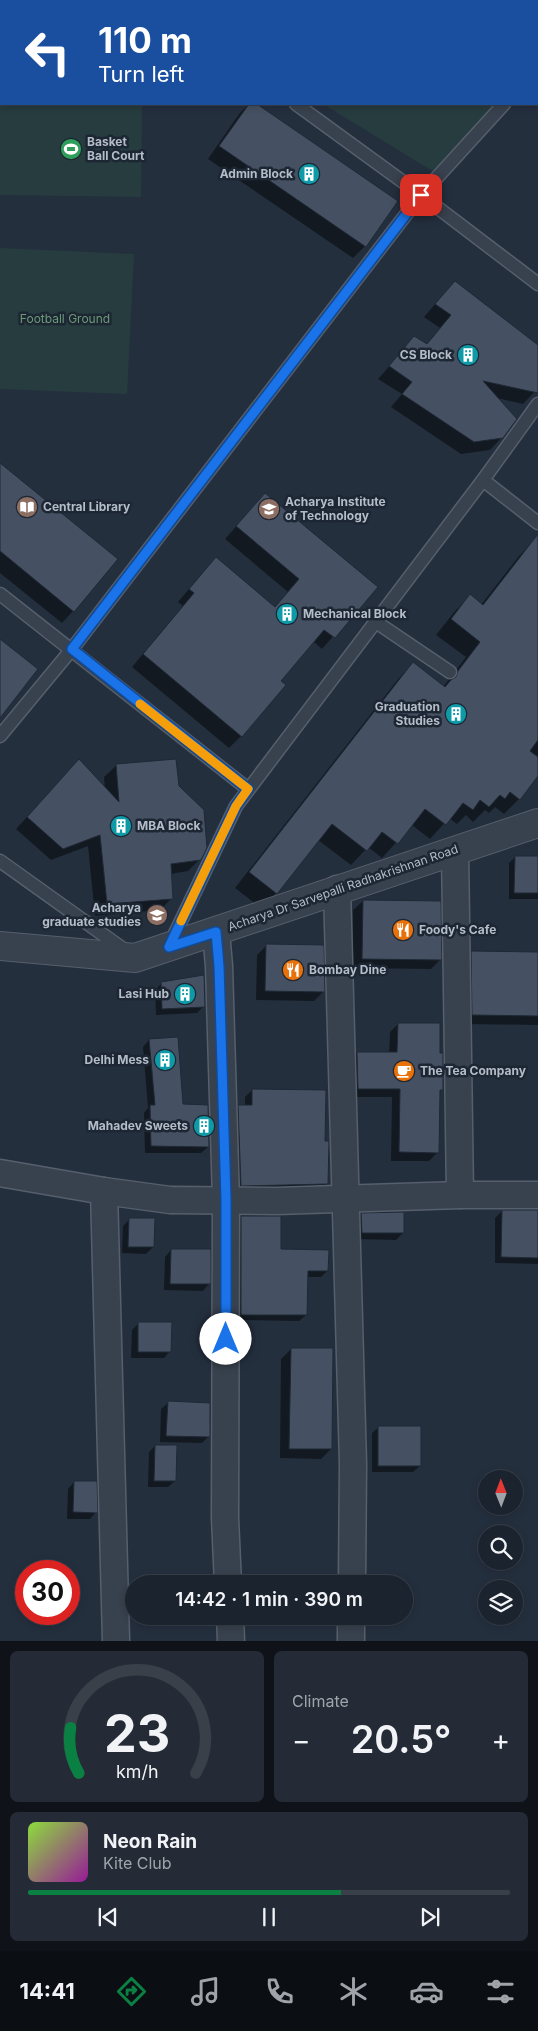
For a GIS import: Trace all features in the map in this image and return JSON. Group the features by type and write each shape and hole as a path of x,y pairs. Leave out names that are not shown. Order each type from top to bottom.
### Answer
{"street":[{"name":"Acharya Dr Sarvepalli Radhakrishnan Road","path":"0,946 135,958 538,823"},
{"path":"455,851 460,1195"},
{"path":"337,889 353,1464 352,1575"},
{"path":"216,932 219,966 226,1200 225,1518 228,1575"},
{"path":"0,1173 170,1200 276,1201 460,1195 538,1196"},
{"path":"104,1191 116,1641"},
{"path":"230,1625 231,1641"},
{"path":"351,1625 351,1641"}],"lane":[{"path":"297,105 421,195 538,284"},
{"path":"0,736 72,649 421,195 503,105"},
{"path":"169,947 236,806 483,480 538,404"},
{"path":"483,480 538,524"},
{"path":"0,594 248,789"},
{"path":"376,622 450,672"},
{"path":"0,861 135,958"}],"green space":[{"name":"Basket Ball Court","path":"0,105 142,105 141,197 0,195"},
{"path":"325,105 499,105 444,178"},
{"name":"Football Ground","path":"0,248 134,254 127,394 0,389"}],"building":[{"name":"Admin Block","path":"248,105 258,105 398,201 366,247 219,146"},
{"name":"CS Block","path":"455,281 538,345 538,393 483,381 517,419 503,438 474,442 402,394 412,382 389,366 414,336 427,344 451,315 435,304"},
{"name":"Central Library","path":"0,463 118,559 74,612 0,551"},
{"name":"Mechanical Block","path":"265,493 378,587 335,638 324,630 281,681 286,685 242,737 143,654 194,593 189,589 216,557 275,607 299,579 236,526"},
{"name":"Graduation Studies","path":"538,534 538,740 530,751 538,757 538,776 520,800 510,792 505,799 500,795 489,807 480,800 473,810 463,803 446,825 425,809 398,844 382,832 367,851 332,824 277,894 249,872 413,662 445,687 456,677 458,671 480,642 451,619 470,594 483,605"},
{"path":"0,639 38,669 0,718"},
{"name":"MBA Block","path":"79,759 119,802 116,764 176,759 179,786 204,810 207,848 201,860 171,864 173,899 107,904 100,835 63,849 27,817"},
{"path":"515,856 538,856 538,893 514,893"},
{"name":"Foody's Cafe","path":"363,900 441,901 442,960 362,959"},
{"path":"266,944 324,945 325,992 265,991"},
{"path":"471,951 538,952 538,1016 472,1015"},
{"name":"Lasi Hub","path":"204,975 205,1007 162,1009 161,982"},
{"path":"398,1023 440,1023 440,1053 443,1053 443,1090 440,1090 439,1153 399,1152 400,1089 358,1089 357,1052 397,1052"},
{"path":"178,1037 183,1104 208,1105 209,1147 151,1146 150,1105 155,1105 149,1039"},
{"path":"252,1089 326,1090 325,1141 329,1141 328,1184 241,1186 238,1105 252,1105"},
{"path":"502,1210 538,1210 538,1258 501,1257"},
{"path":"404,1212 404,1233 362,1233 361,1213"},
{"path":"241,1216 281,1216 281,1249 329,1250 328,1271 308,1271 307,1315 241,1315"},
{"path":"129,1218 155,1218 154,1247 128,1247"},
{"path":"171,1249 211,1249 211,1284 170,1284"},
{"path":"138,1322 172,1322 171,1352 138,1352"},
{"path":"291,1348 333,1348 332,1449 289,1449"},
{"path":"168,1401 210,1403 210,1437 166,1436"},
{"path":"378,1426 421,1426 421,1466 378,1466"},
{"path":"155,1445 177,1445 176,1481 154,1481"},
{"path":"74,1481 97,1481 98,1513 73,1512"}],"slow traffic":[{"path":"140,704 248,789 236,806 181,921"}],"place":[{"name":"Basket Ball Court","path":"71,149"},
{"name":"Admin Block","path":"309,174"},
{"name":"CS Block","path":"468,355"},
{"name":"Central Library","path":"27,507"},
{"name":"Acharya Institute of Technology","path":"269,509"},
{"name":"Mechanical Block","path":"287,614"},
{"name":"Graduation Studies","path":"456,714"},
{"name":"MBA Block","path":"121,826"},
{"name":"Acharya graduate studies","path":"157,915"},
{"name":"Foody's Cafe","path":"403,930"},
{"name":"Bombay Dine","path":"293,970"},
{"name":"Lasi Hub","path":"185,994"},
{"name":"Delhi Mess","path":"165,1060"},
{"name":"The Tea Company","path":"404,1071"},
{"name":"Mahadev Sweets","path":"204,1126"}],"route":[{"path":"226,1339 226,1200 219,966 216,932 169,947 236,806 248,789 72,649 421,195"}]}
